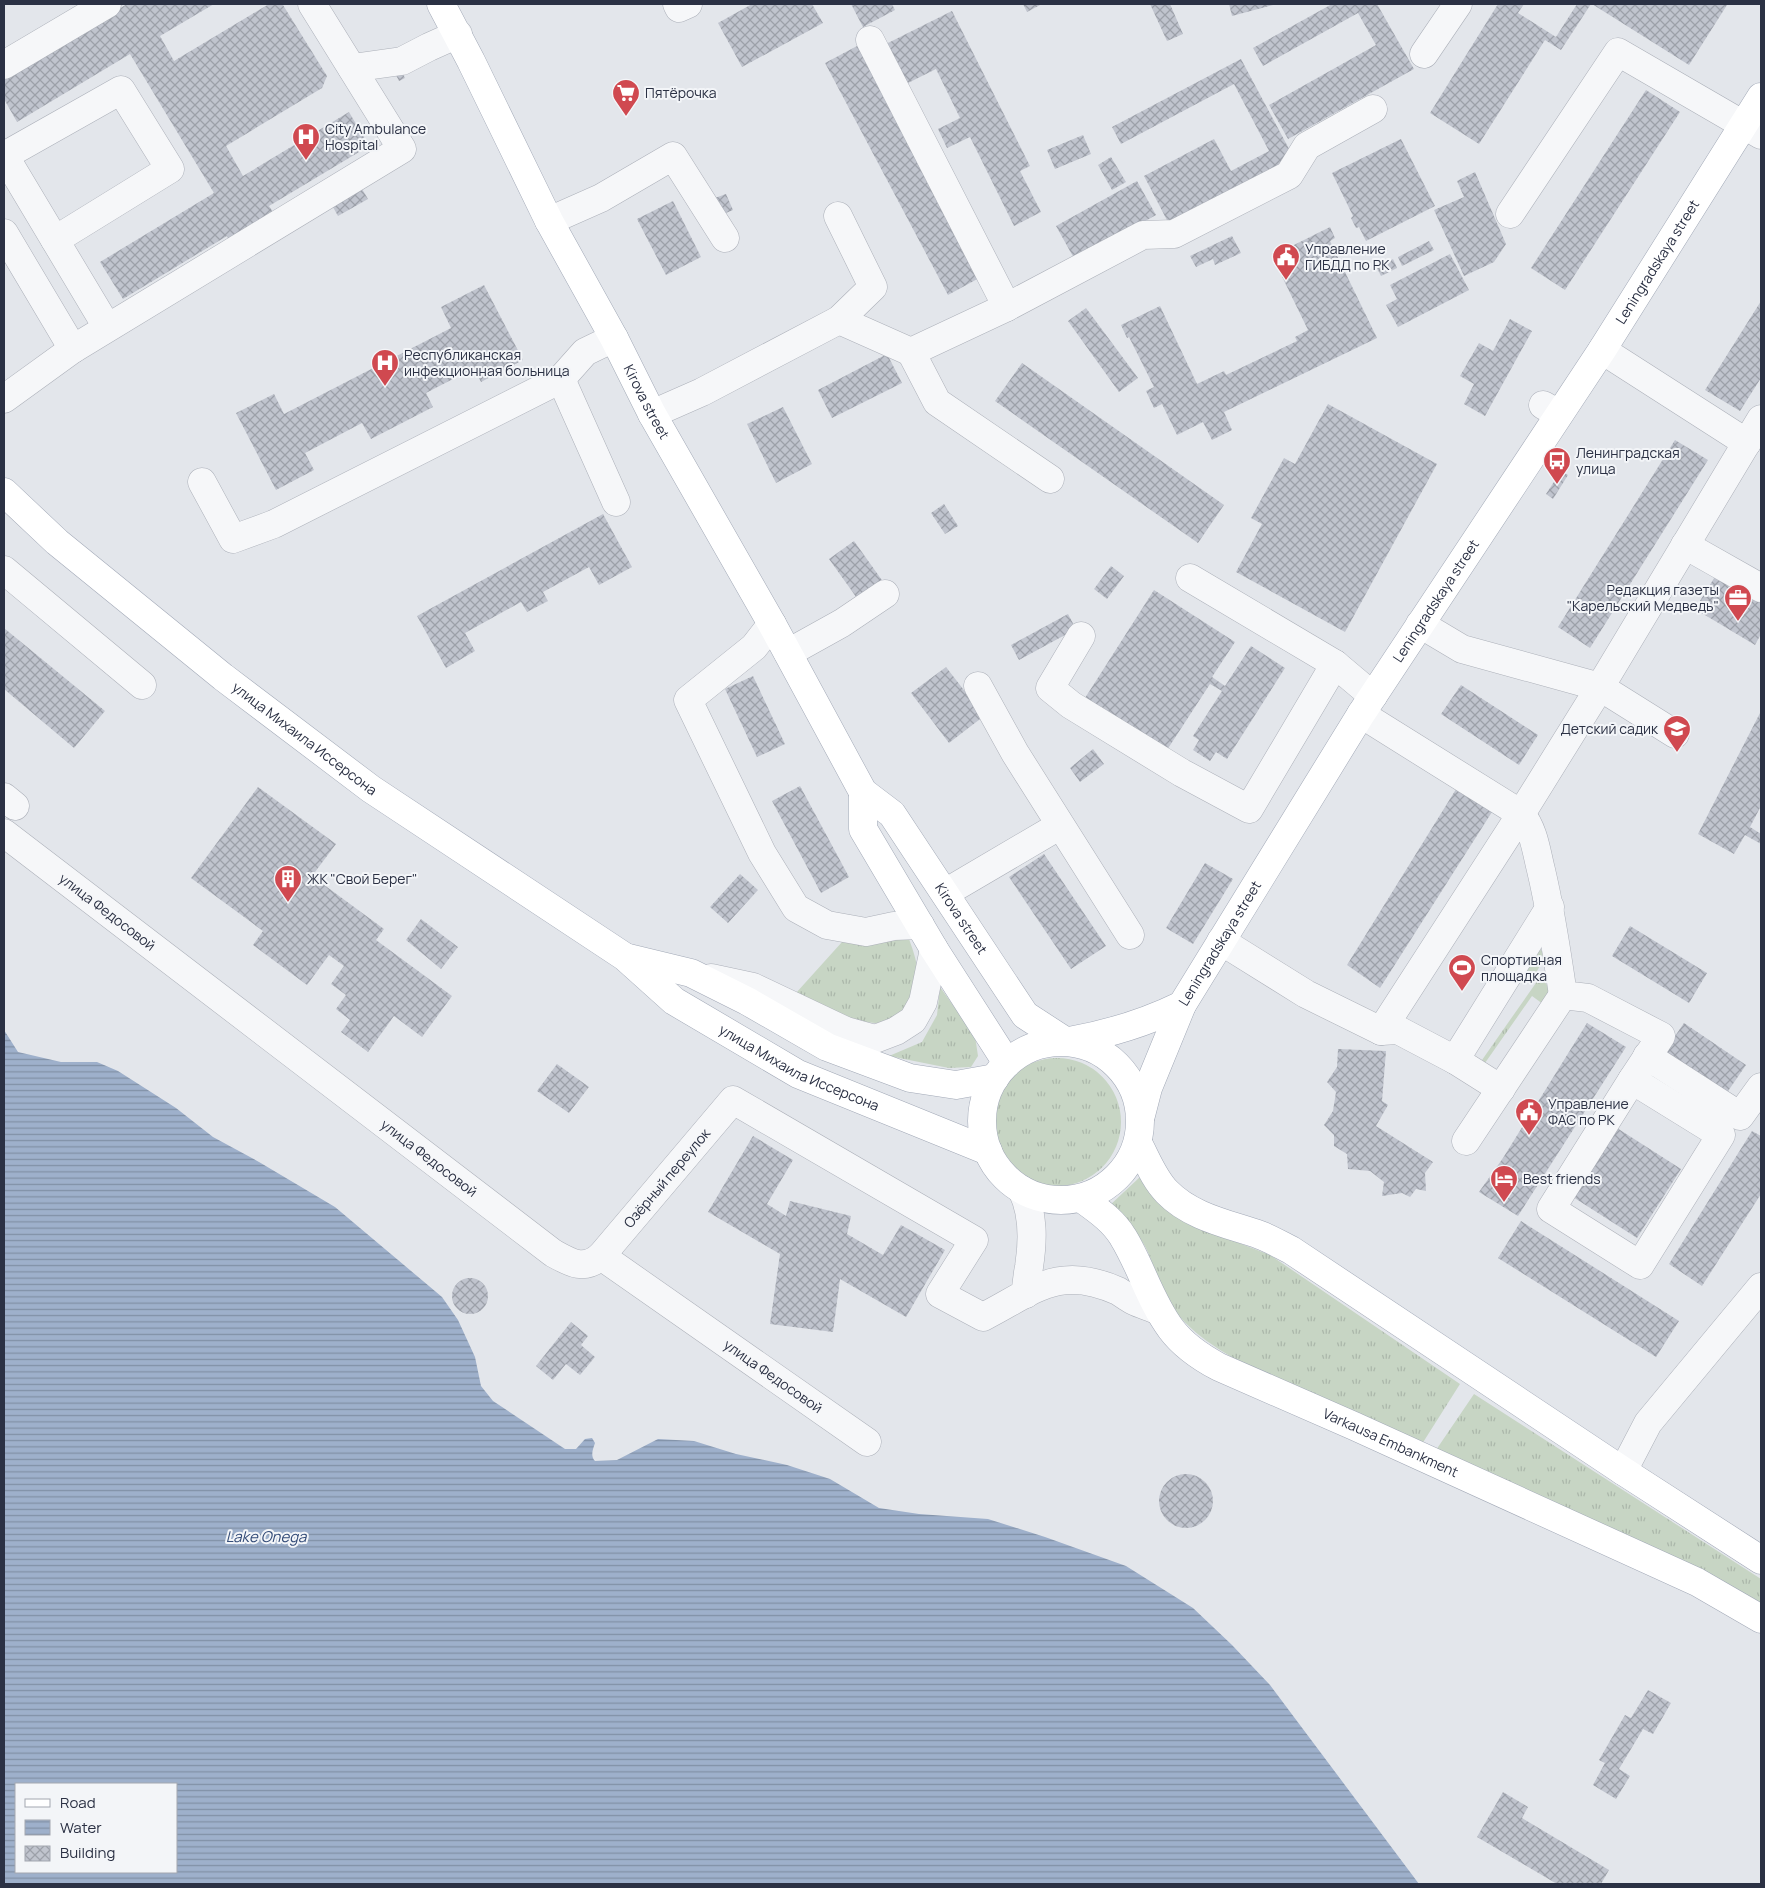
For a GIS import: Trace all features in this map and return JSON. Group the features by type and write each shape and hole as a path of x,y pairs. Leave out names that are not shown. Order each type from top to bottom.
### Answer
{"main road":[{"name":"Kirova street","path":"441,4 458,34 549,221 614,338 652,414 772,624 863,792 892,814 1025,1014 1065,1041"},
{"name":"Leningradskaya street","path":"1065,1041 1127,1028 1156,1018 1182,1005 1367,705 1420,624 1474,531 1551,409 1602,350 1752,130 1761,97"},
{"name":"улица Михаила Иссерсона","path":"4,492 57,542 215,671 371,789 626,957 674,1000 798,1074 988,1151"},
{"name":"Kirova street","path":"863,792 864,829 934,949 1001,1070"},
{"name":"улица Михаила Иссерсона","path":"626,957 691,973 747,1001 827,1047 910,1078 956,1085 1001,1070"},
{"path":"1141,1114 1133,1087 1117,1064 1093,1048 1065,1041 1044,1043 1024,1051 1001,1070 984,1101 982,1126 988,1151 996,1166 1008,1180 1022,1190 1051,1200 1081,1198 1106,1187 1126,1168 1138,1143 1141,1114 1148,1088 1182,1005"},
{"path":"1138,1143 1153,1173 1166,1192 1182,1205 1262,1236 1291,1250 1761,1560"},
{"name":"Varkausa Embankment","path":"1081,1198 1112,1222 1123,1236 1159,1311 1172,1331 1203,1358 1697,1582 1761,1619"}],"street":[{"path":"4,65 107,4"},
{"path":"4,399 107,327 402,149 312,4"},
{"path":"677,4 679,8 688,4"},
{"path":"1424,54 1458,4"},
{"path":"352,68 402,61 429,46 458,34"},
{"path":"870,40 1007,308"},
{"path":"1510,214 1618,52 1752,130"},
{"path":"55,240 170,169 121,90 4,156 107,327"},
{"path":"911,352 1007,308 1142,234 1174,234 1289,175 1306,146 1373,109"},
{"path":"549,221 601,198 673,156 725,238"},
{"path":"652,414 702,392 839,320 873,287 838,216"},
{"path":"4,233 73,349"},
{"path":"839,320 911,352 937,402 1050,479"},
{"path":"202,482 233,539 274,524 561,379 585,352 614,338"},
{"path":"1602,350 1747,443"},
{"path":"561,379 616,502"},
{"path":"1381,1031 1521,814 1600,687 1761,419"},
{"path":"1685,546 1761,588"},
{"path":"4,570 142,685"},
{"path":"1190,578 1335,664 1367,705 1521,814 1528,823 1533,834 1550,906 1563,995 1466,1142"},
{"path":"788,653 842,623 885,594"},
{"path":"772,624 754,647 688,700 762,853 796,908 828,925 866,932 894,926 920,925"},
{"path":"1420,624 1462,649 1600,687 1675,734"},
{"path":"1081,636 1050,688 1071,705 1182,773 1249,809 1335,664"},
{"path":"978,686 1014,753 1130,935"},
{"path":"945,893 1059,826"},
{"name":"улица Федосовой","path":"4,833 553,1253 575,1265 594,1262 601,1256 867,1442"},
{"path":"1455,1060 1550,906"},
{"path":"1221,941 1306,994 1381,1031 1398,1030 1455,1060 1501,1089"},
{"path":"691,973 753,987 846,1031 875,1039 896,1032 912,1020 923,1002 934,949"},
{"path":"1563,995 1588,998 1661,1036 1632,1080 1551,1209 1640,1265 1721,1135 1632,1080"},
{"path":"1648,1056 1740,1116 1761,1087"},
{"name":"Озёрный переулок","path":"601,1256 733,1100 974,1240 940,1294 983,1317 1026,1294"},
{"path":"1022,1190 1030,1211 1032,1231 1026,1294"},
{"path":"1026,1294 1034,1288 1050,1282 1067,1279 1087,1281 1118,1291 1134,1301 1159,1311"},
{"path":"1622,1470 1648,1423 1761,1287"}],"green space":[{"path":"909,939 917,966 918,983 916,992 904,1011 884,1024 857,1021 796,993 842,942"},
{"path":"1539,949 1547,954 1537,971 1554,995 1547,1007 1532,996 1485,1063 1482,1060 1538,980 1524,970"},
{"path":"940,987 975,1036 978,1056 971,1067 949,1068 889,1056 922,1042 937,1015"},
{"path":"1057,1058 1070,1059 1082,1063 1102,1077 1116,1097 1120,1109 1120,1135 1116,1147 1102,1167 1082,1181 1070,1185 1057,1186 1044,1185 1032,1181 1012,1167 998,1147 994,1135 993,1122 994,1109 998,1097 1012,1077 1032,1063 1044,1059"},
{"path":"1140,1177 1166,1205 1195,1226 1270,1255 1460,1384 1422,1444 1241,1362 1218,1349 1186,1323 1168,1302 1148,1252 1141,1240 1109,1206"},
{"path":"1474,1394 1761,1579 1761,1603 1712,1575 1436,1450"}],"water":[{"name":"Lake Onega","path":"4,1030 18,1052 61,1062 97,1062 118,1071 176,1108 213,1137 335,1207 442,1297 458,1320 475,1357 481,1386 493,1401 565,1449 576,1449 585,1439 592,1438 595,1443 592,1455 595,1461 617,1460 658,1439 694,1441 736,1454 787,1465 830,1479 879,1508 919,1514 988,1519 1126,1566 1193,1608 1270,1685 1419,1884 4,1884"}],"building":[{"name":"City Ambulance Hospital","path":"127,4 214,4 160,36 174,61 269,4 283,5 327,76 322,88 226,146 243,176 349,112 369,146 269,206 275,215 230,242 227,236 123,299 100,262 214,193 130,54 17,122 4,99 4,78"},
{"path":"752,4 812,4 823,23 742,67 718,23"},
{"path":"851,4 892,4 895,10 863,27"},
{"path":"1023,4 1042,4 1027,12"},
{"path":"1150,4 1170,4 1183,34 1167,41"},
{"path":"1229,4 1277,4 1232,16"},
{"path":"1332,4 1377,4 1414,69 1288,139 1269,105 1376,45 1358,13 1263,66 1253,48"},
{"path":"1498,4 1524,4 1518,13 1556,37 1577,4 1591,4 1561,50 1545,40 1479,144 1430,113"},
{"path":"1592,4 1725,4 1727,5 1689,65"},
{"path":"952,11 1030,166 1020,171 1041,212 1014,226 970,137 947,148 938,129 960,118 936,69 904,85 884,45"},
{"path":"859,45 981,277 948,295 825,63"},
{"path":"1241,59 1295,160 1170,226 1144,176 1214,139 1231,171 1269,151 1234,84 1121,144 1112,127"},
{"path":"402,72 405,78 399,81 396,75"},
{"path":"1646,90 1680,112 1565,290 1531,268"},
{"path":"1083,135 1091,154 1055,169 1047,150"},
{"path":"1401,139 1435,206 1366,241 1359,227 1356,228 1351,218 1353,216 1332,173"},
{"path":"1111,157 1126,182 1112,190 1098,165"},
{"path":"1475,172 1506,244 1494,262 1464,276 1434,210 1464,197 1457,181"},
{"path":"1137,181 1156,215 1075,260 1056,226"},
{"path":"359,184 368,199 338,216 329,200"},
{"path":"726,194 733,210 719,216 712,199"},
{"path":"673,201 701,257 666,275 637,219"},
{"path":"1330,227 1335,238 1330,241 1377,338 1224,412 1232,430 1212,440 1203,422 1177,435 1162,404 1154,408 1146,391 1154,387 1121,325 1160,306 1197,384 1224,371 1226,375 1297,341 1295,337 1308,330 1272,256"},
{"path":"1232,236 1241,253 1215,265 1213,259 1196,267 1190,256"},
{"path":"1429,241 1434,250 1402,266 1398,257"},
{"path":"1450,254 1469,290 1398,327 1386,305 1397,299 1390,285"},
{"path":"1393,259 1397,268 1381,276 1377,268"},
{"name":"Республиканская инфекционная больница","path":"484,285 523,360 481,382 474,368 426,393 433,407 371,439 362,423 305,453 314,470 276,490 236,413 274,394 284,414 451,328 441,307"},
{"path":"1761,301 1761,378 1740,411 1705,390"},
{"path":"1086,308 1138,378 1119,392 1068,321"},
{"path":"1510,319 1532,331 1485,416 1464,404 1474,384 1460,376 1479,343 1493,351"},
{"path":"887,354 902,383 832,418 818,390"},
{"path":"1022,363 1224,505 1198,543 995,401"},
{"path":"1328,404 1437,464 1345,632 1236,572 1262,524 1251,518 1284,458 1295,464"},
{"path":"783,407 812,464 776,483 747,424"},
{"path":"1675,440 1708,460 1590,648 1558,627"},
{"path":"1561,471 1568,475 1553,499 1546,494"},
{"path":"944,504 958,526 945,534 931,513"},
{"path":"603,514 632,567 599,585 589,567 543,592 548,601 527,612 521,602 465,633 475,651 446,668 417,616"},
{"path":"854,541 884,583 859,601 829,559"},
{"path":"1111,566 1124,576 1107,599 1094,589"},
{"name":"Редакция газеты \"Карельский Медведь\"","path":"1716,575 1761,602 1761,634 1755,645 1695,609"},
{"path":"1154,590 1235,642 1212,677 1225,686 1251,646 1285,668 1227,759 1216,752 1210,761 1193,750 1199,740 1193,736 1222,691 1210,684 1167,750 1085,698"},
{"path":"1068,614 1076,629 1019,660 1011,645"},
{"path":"4,628 105,711 74,748 4,689"},
{"path":"946,667 984,716 949,743 911,693"},
{"path":"753,676 785,744 757,757 725,689"},
{"path":"1461,685 1538,735 1519,765 1441,714"},
{"path":"1761,711 1761,806 1750,827 1761,834 1761,844 1745,835 1734,854 1698,834"},
{"path":"1093,749 1104,764 1080,782 1070,768"},
{"path":"1463,778 1499,801 1380,988 1347,965"},
{"path":"800,786 849,877 821,893 772,801"},
{"name":"ЖК \"Свой Берег\"","path":"258,787 336,844 312,876 384,929 376,940 452,996 422,1037 394,1016 368,1052 341,1032 350,1020 336,1009 346,995 331,984 344,966 329,955 307,985 253,945 263,931 191,878"},
{"path":"1044,854 1106,946 1071,969 1009,877"},
{"path":"1205,863 1233,879 1193,944 1166,928"},
{"path":"740,874 758,890 728,923 710,907"},
{"name":"ЖК \"Свой Берег\"","path":"421,919 458,947 441,969 406,940"},
{"path":"1630,926 1707,973 1689,1003 1612,956"},
{"path":"1587,1023 1626,1047 1518,1216 1479,1192 1503,1158"},
{"path":"1684,1023 1746,1065 1724,1097 1662,1055"},
{"path":"1338,1049 1386,1051 1382,1101 1388,1105 1376,1126 1433,1162 1425,1173 1426,1191 1416,1189 1410,1197 1402,1193 1382,1196 1384,1182 1370,1171 1348,1169 1347,1154 1334,1146 1334,1135 1324,1125 1333,1111 1336,1092 1327,1082 1337,1067"},
{"path":"557,1064 589,1087 569,1113 537,1091"},
{"path":"1617,1128 1681,1169 1637,1238 1573,1197"},
{"path":"1752,1131 1761,1136 1761,1194 1702,1286 1669,1264"},
{"path":"753,1136 793,1160 767,1204 786,1216 790,1201 851,1216 847,1234 883,1255 901,1225 945,1250 906,1317 840,1279 833,1332 770,1324 780,1254 708,1212"},
{"path":"1521,1221 1679,1321 1656,1357 1498,1258"},
{"path":"470,1278 483,1283 488,1296 483,1309 470,1314 457,1309 452,1296 457,1283"},
{"path":"571,1322 588,1336 581,1345 595,1357 580,1375 566,1364 553,1380 536,1366"},
{"path":"1186,1474 1196,1476 1205,1482 1211,1491 1213,1501 1211,1511 1205,1520 1196,1526 1186,1528 1176,1526 1167,1520 1161,1511 1159,1501 1161,1491 1167,1482 1176,1476"},
{"path":"1648,1690 1671,1703 1653,1734 1643,1729 1619,1769 1630,1776 1616,1799 1593,1785 1605,1763 1599,1760 1625,1715 1631,1718"},
{"path":"1503,1792 1528,1807 1522,1818 1609,1870 1601,1884 1557,1884 1477,1837"}],"place":[{"name":"Пятёрочка","path":"626,117"},
{"name":"City Ambulance Hospital","path":"306,161"},
{"name":"Управление ГИБДД по РК","path":"1286,281"},
{"name":"Республиканская инфекционная больница","path":"385,387"},
{"name":"Ленинградская улица","path":"1557,485"},
{"name":"Редакция газеты \"Карельский Медведь\"","path":"1738,622"},
{"name":"Детский садик","path":"1677,753"},
{"name":"ЖК \"Свой Берег\"","path":"288,903"},
{"name":"Спортивная площадка","path":"1462,992"},
{"name":"Управление ФАС по РК","path":"1529,1136"},
{"name":"Best friends","path":"1504,1203"}]}
